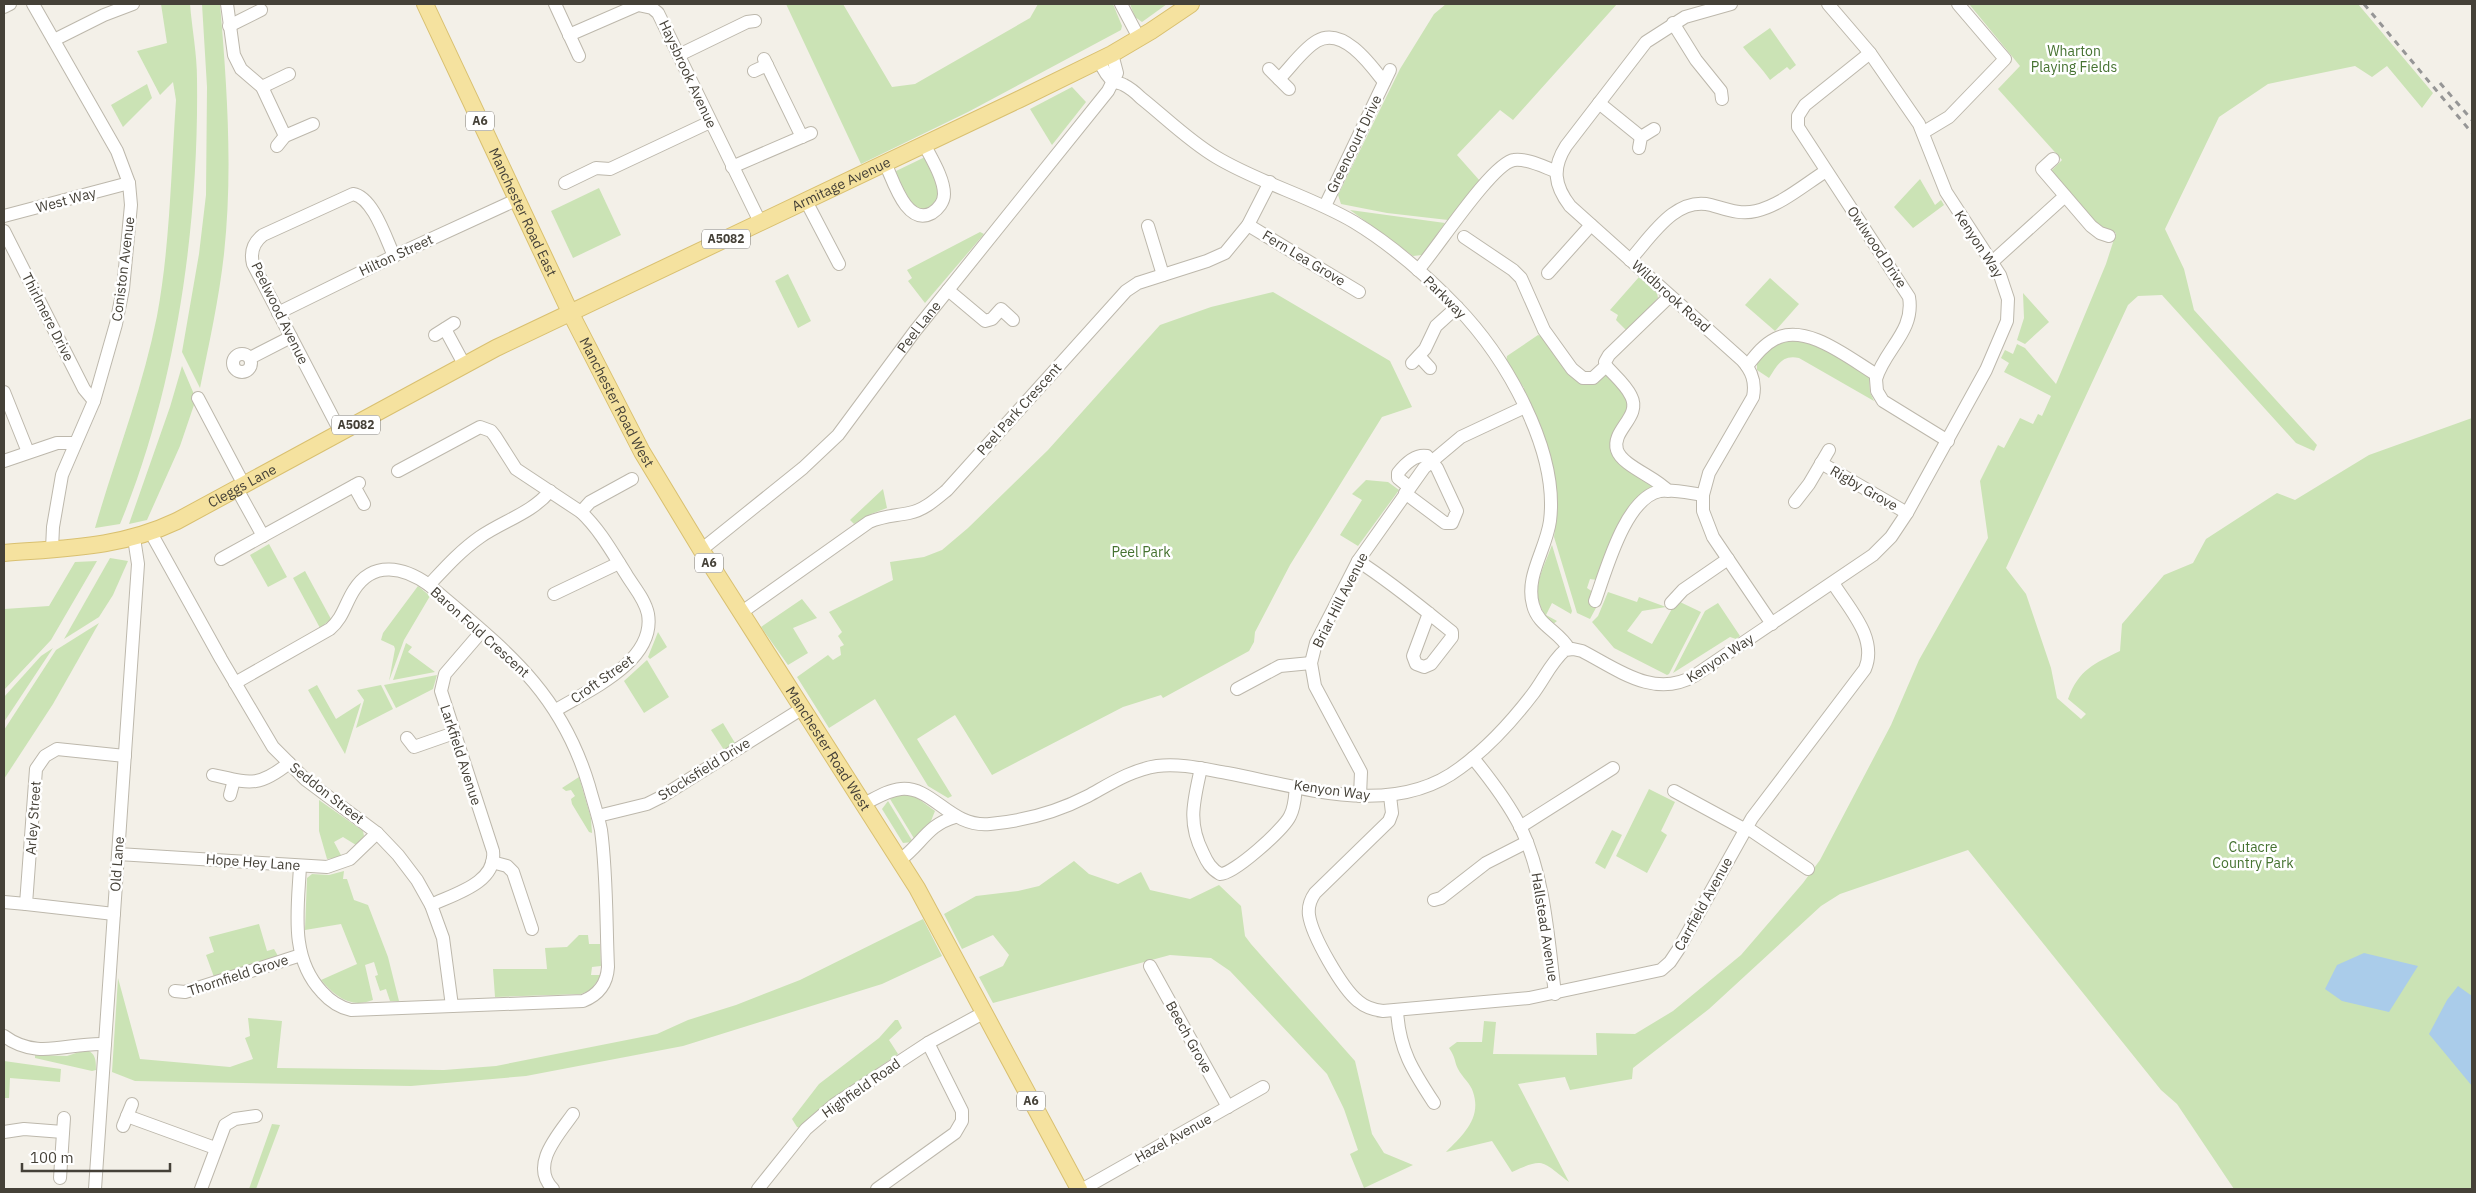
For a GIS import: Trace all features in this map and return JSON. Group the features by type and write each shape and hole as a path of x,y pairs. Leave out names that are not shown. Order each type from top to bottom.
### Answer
{"main road":[{"name":"Manchester Road East","path":"425,4 570,312"},
{"name":"A5082","path":"1105,57 1139,38 1191,4"},
{"name":"Armitage Avenue","path":"570,312 1105,57"},
{"name":"Cleggs Lane","path":"4,553 129,540 151,533 570,312"},
{"name":"Manchester Road West","path":"570,312 642,452 701,550 900,860 938,924 1081,1189"}],"street":[{"path":"4,7 10,4"},
{"name":"Coniston Avenue","path":"33,4 117,151 129,183 131,218 123,289 108,360 94,401 62,475 52,549"},
{"path":"54,40 104,14 133,4"},
{"path":"227,4 232,46 238,63 262,87 281,141 313,124"},
{"path":"555,4 579,56"},
{"path":"1121,4 1139,38"},
{"path":"1418,270 1467,205 1507,163 1520,160 1555,171 1566,146 1646,42 1672,23 1699,8 1731,4"},
{"name":"Kenyon Way","path":"864,804 884,793 907,788 930,798 955,817 978,824 1004,823 1066,805 1136,771 1164,766 1201,768 1360,796 1390,796 1411,792 1436,782 1473,758 1526,703 1559,657 1569,649 1582,651 1647,683 1671,685 1694,676 1864,562 1883,546 1907,513 1948,441 1986,370 2007,321 2008,306 2006,290 1992,262 1946,192 1924,132 1870,52 1828,4"},
{"path":"1924,132 1949,117 2005,59 1958,4"},
{"name":"Haysbrook Avenue","path":"569,35 630,7 644,6 658,13 760,222"},
{"path":"229,26 261,10"},
{"path":"679,55 747,22 755,21"},
{"path":"1672,23 1696,60 1725,94"},
{"name":"Greencourt Drive","path":"1279,79 1317,41 1334,38 1347,44 1384,82"},
{"name":"Owlwood Drive","path":"1870,52 1805,105 1798,116 1798,127 1909,296 1910,312 1906,326 1877,374"},
{"path":"1105,57 1117,68 1113,80"},
{"path":"732,167 807,135 766,62 754,71"},
{"path":"1269,69 1289,89"},
{"name":"Greencourt Drive","path":"1324,206 1390,70"},
{"path":"262,87 289,74"},
{"name":"Parkway","path":"1113,80 1130,88 1215,157 1324,206 1374,235 1418,270 1457,307 1498,361 1525,408 1545,460 1551,500 1547,537 1532,579 1531,599 1538,618 1562,639 1569,649"},
{"name":"Peel Lane","path":"701,550 803,468 838,435 948,290 1104,96 1113,80"},
{"path":"1599,103 1640,142 1654,129"},
{"path":"565,183 596,168 610,169 710,122"},
{"path":"885,163 906,206 916,215 930,214 941,204 944,192 924,144"},
{"path":"2053,159 2042,169 2096,230 2109,236"},
{"name":"Wildbrook Road","path":"1555,171 1562,196 1746,366"},
{"path":"1630,260 1671,215 1684,206 1700,203 1729,211 1756,211 1774,204 1826,171"},
{"name":"Peel Park Crescent","path":"742,612 869,522 888,515 908,513 934,501 947,490 1126,291 1138,283 1216,258 1232,246 1248,225 1270,182"},
{"name":"West Way","path":"4,216 129,183"},
{"name":"Peelwood Avenue","path":"341,433 253,264 253,249 258,239 349,195 362,192 394,256"},
{"path":"1992,262 2065,196"},
{"name":"Hilton Street","path":"278,313 394,256 516,200"},
{"path":"806,200 839,264"},
{"name":"Fern Lea Grove","path":"1248,225 1360,290"},
{"path":"1548,273 1561,266 1592,225"},
{"path":"1148,226 1163,275"},
{"name":"Thirlmere Drive","path":"4,231 84,389 94,401"},
{"path":"1464,237 1475,251 1521,278 1538,320 1578,376 1588,379 1606,366"},
{"path":"948,290 985,321 992,319 1001,309 1013,320"},
{"path":"1668,491 1658,481 1624,460 1617,450 1617,440 1631,415 1634,403 1629,393 1606,366 1605,362 1609,355 1670,296"},
{"path":"1430,368 1416,359 1436,326 1457,307"},
{"path":"445,329 465,366"},
{"path":"1772,624 1728,559 1707,523 1702,495 1712,468 1753,397 1753,379 1746,366 1774,339 1798,334 1812,338 1877,374 1877,391 1883,401 1948,441"},
{"path":"250,358 291,337"},
{"path":"4,392 28,452"},
{"path":"198,398 263,536"},
{"name":"Briar Hill Avenue","path":"1360,796 1360,772 1315,686 1311,663 1318,638 1358,561 1407,490 1432,460 1461,437 1525,408"},
{"name":"Croft Street","path":"406,470 480,428 491,431 516,468 581,512 599,531 645,606 648,623 644,640 635,657 627,665 556,710"},
{"path":"4,461 57,443 75,444"},
{"name":"Rigby Grove","path":"1795,502 1809,484 1829,450"},
{"path":"1423,455 1432,460 1457,511 1456,519 1452,523 1445,523 1407,490 1397,475 1405,464 1423,455"},
{"name":"Rigby Grove","path":"1822,463 1907,513"},
{"path":"581,512 590,502 624,480"},
{"path":"221,559 357,485 364,504"},
{"path":"429,585 466,548 480,537 538,503 550,491"},
{"path":"1595,601 1596,586 1632,511 1646,498 1660,491 1702,495"},
{"name":"Seddon Street","path":"151,533 265,736 289,764 318,790 377,833 406,866 431,905 443,938 452,1006"},
{"name":"Old Lane","path":"95,1189 138,564 129,540"},
{"path":"1671,602 1683,590 1728,559"},
{"path":"1358,561 1429,613"},
{"path":"557,590 619,563"},
{"name":"Baron Fold Crescent","path":"234,683 330,630 341,617 354,589 360,582 374,573 400,569 416,575 429,585 517,663 556,710 574,745 598,816 602,842 608,967 603,986 594,995 583,1001 344,1008 334,1004 314,983 304,967 297,921 300,866"},
{"name":"Carrfield Avenue","path":"1390,796 1392,813 1389,821 1312,898 1309,915 1329,954 1357,1000 1376,1010 1398,1010 1511,1000 1555,994 1651,974 1661,970 1670,962 1745,828 1862,674 1867,664 1869,652 1867,638 1832,584"},
{"name":"Larkfield Avenue","path":"482,631 442,680 442,698 493,851 492,862"},
{"path":"1237,689 1249,675 1288,664 1311,663"},
{"name":"Stocksfield Drive","path":"598,816 647,804 661,797 803,708"},
{"path":"407,738 414,747 454,733"},
{"name":"Arley Street","path":"26,904 36,769 45,756 57,748 125,756"},
{"name":"Hallstead Avenue","path":"1473,758 1498,790 1527,842 1538,877 1555,994"},
{"path":"213,775 248,782 261,781 274,775 289,764"},
{"path":"1201,768 1192,815 1194,832 1210,867 1220,874 1232,871 1286,823 1292,814 1296,786"},
{"path":"1520,827 1605,770"},
{"path":"230,795 234,780"},
{"path":"1678,797 1745,828 1808,870"},
{"path":"900,860 912,851 936,824 955,817"},
{"name":"Hope Hey Lane","path":"118,854 327,867 343,863 360,852 377,833"},
{"path":"1434,900 1441,898 1486,863 1527,842"},
{"path":"431,905 478,882 488,872 492,862 507,866 513,872 532,929"},
{"path":"4,902 114,914"},
{"name":"Thornfield Grove","path":"175,991 185,992 301,955"},
{"name":"Beech Grove","path":"1150,966 1228,1108"},
{"path":"1398,1010 1398,1029 1403,1051 1434,1103"},
{"name":"Highfield Road","path":"758,1189 792,1145 821,1116 928,1043 985,1012"},
{"path":"4,1036 18,1045 34,1048 60,1050 82,1043 105,1044"},
{"path":"877,1189 955,1133 961,1126 962,1111 928,1043"},
{"name":"Hazel Avenue","path":"1081,1189 1263,1088"},
{"path":"553,1189 545,1177 545,1158 550,1147 573,1114"},
{"path":"127,1115 215,1148"},
{"path":"200,1189 222,1130 229,1122 256,1116"},
{"path":"60,1178 64,1118"},
{"path":"4,1132 24,1129 63,1132"}],"green space":[{"path":"161,4 190,4 197,79 197,135 188,248 170,362 156,418 139,472 120,524 95,528 144,370 157,316 165,263 176,100 173,82 160,95 137,51 167,43"},
{"path":"202,4 220,4 227,97 229,160 227,223 222,271 200,388 182,352 199,254 206,195 207,87"},
{"path":"786,4 843,4 892,87 915,84 1030,18 1038,4 1113,4 1122,26 1121,30 968,112 861,164"},
{"path":"1130,4 1167,4 1142,22 1135,17"},
{"path":"1446,4 1617,4 1513,120 1500,110 1457,155 1480,181 1448,220 1387,213 1341,204 1338,195 1400,69 1434,14"},
{"name":"Cutacre Country Park","path":"1969,4 2358,4 2433,93 2422,108 2387,66 2372,77 2355,66 2268,84 2219,117 2165,229 2184,269 2194,310 2317,445 2314,451 2296,443 2162,295 2138,296 2128,305 2006,568 2026,594 2051,668 2057,698 2081,719 2086,714 2068,699 2077,681 2082,674 2095,664 2120,651 2122,624 2164,575 2193,563 2206,539 2277,493 2295,500 2369,455 2472,418 2472,1189 2234,1189 2177,1104 2161,1090 1968,850 1840,894 1821,906 1709,1009 1633,1068 1632,1079 1570,1090 1565,1077 1518,1084 1569,1182 1553,1169 1537,1163 1512,1172 1492,1141 1446,1152 1469,1125 1475,1110 1472,1089 1458,1069 1449,1048 1457,1042 1482,1042 1484,1021 1496,1022 1493,1054 1597,1055 1596,1033 1635,1034 1673,1011 1741,955 1803,883 1820,860 1891,725 1919,660 1988,538 1980,481 1998,445 2004,448 2020,418 2033,424 2038,414 2042,416 2051,396 2004,372 2009,363 2001,358 2005,350 2013,354 2017,344 2025,348 2056,384 2106,264 2116,233 2097,224 2051,171 2062,160 1998,89 2020,66"},
{"path":"1770,28 1796,65 1790,70 1787,67 1770,80 1743,47"},
{"path":"147,84 152,98 123,127 111,105"},
{"path":"1072,87 1086,102 1052,145 1030,109"},
{"path":"925,157 940,190 940,198 927,210 913,208 894,172"},
{"path":"1920,179 1935,205 1941,200 1944,205 1913,228 1894,207"},
{"path":"599,188 621,235 573,258 551,211"},
{"path":"1350,210 1445,223 1422,255 1413,256"},
{"path":"980,232 984,234 925,303 908,281 912,278 907,270"},
{"path":"788,274 811,321 798,328 775,281"},
{"path":"1639,277 1657,293 1658,298 1627,331 1616,320 1618,315 1610,310"},
{"path":"1770,278 1799,304 1775,331 1745,305"},
{"name":"Peel Park","path":"1273,292 1390,361 1412,407 1382,417 1290,565 1255,632 1254,642 1249,651 1163,698 1161,695 1123,707 992,775 955,715 917,739 952,796 948,798 928,786 875,699 829,728 797,677 828,655 833,660 841,655 840,647 844,645 838,636 842,632 829,612 893,580 890,562 924,557 942,550 968,528 1048,450 1160,325 1211,307"},
{"path":"2023,293 2049,322 2025,344 2017,340 2024,318"},
{"path":"1538,335 1544,337 1576,379 1607,375 1626,395 1628,407 1614,437 1611,446 1612,454 1616,460 1653,484 1653,487 1597,580 1590,579 1587,588 1593,592 1597,606 1590,619 1577,613 1554,537 1558,505 1554,471 1547,447 1523,392 1524,388 1506,362 1507,356"},
{"path":"1804,338 1869,374 1870,392 1874,401 1799,358 1784,359 1769,378 1757,370 1757,364 1773,344"},
{"path":"182,366 196,399 180,446 147,520 129,524 170,407"},
{"path":"1366,480 1388,482 1399,490 1358,546 1340,535 1362,500 1352,494"},
{"path":"883,489 887,508 871,514 854,524 850,520"},
{"path":"269,544 287,577 268,587 250,555"},
{"path":"1552,545 1572,611 1571,614 1552,603 1546,615 1557,621 1552,625 1544,614 1540,604 1538,586"},
{"path":"110,558 128,561 113,595 99,617 64,639"},
{"path":"97,561 51,640 4,690 4,609 49,606 75,562"},
{"path":"305,571 331,619 320,628 293,578"},
{"path":"418,586 430,596 404,640 389,681 395,649 394,646 381,640 383,633"},
{"path":"1608,592 1637,602 1639,597 1666,607 1642,611 1627,631 1652,644 1673,607 1675,608 1680,602 1701,612 1669,674 1667,675 1614,648 1592,622 1598,616"},
{"path":"802,599 817,618 793,628 808,653 788,665 761,627"},
{"path":"1718,603 1740,636 1736,639 1730,637 1673,673 1705,611"},
{"path":"99,623 53,704 4,779 4,730 56,650"},
{"path":"658,632 667,647 650,659 648,657"},
{"path":"406,643 412,647 408,652 435,672 393,680"},
{"path":"53,648 4,722 4,697 41,656"},
{"path":"647,660 669,697 644,713 624,681"},
{"path":"437,675 433,689 396,708 384,685"},
{"path":"317,685 336,719 361,703 345,754 308,690"},
{"path":"381,685 393,709 356,728 364,700 357,690"},
{"path":"723,723 735,743 724,750 711,730"},
{"path":"579,777 591,818 592,833 589,832 572,804 571,799 575,796 571,790 566,791 562,788"},
{"path":"1649,789 1675,802 1661,831 1667,835 1647,873 1616,856"},
{"path":"899,795 913,795 935,811 931,821 915,840 890,799"},
{"path":"319,800 363,831 364,836 356,845 343,837 334,842 342,857 327,859 319,831"},
{"path":"888,801 913,842 903,843 882,809"},
{"path":"1612,830 1622,835 1605,869 1595,863"},
{"path":"1074,861 1089,874 1118,884 1141,872 1150,890 1190,899 1219,885 1241,906 1245,936 1251,944 1355,1061 1372,1134 1384,1153 1413,1165 1364,1188 1350,1154 1358,1150 1344,1109 1327,1074 1230,971 1211,958 1170,955 993,1003 979,977 1003,966 1009,955 993,935 962,949 944,914 976,896 1018,891 1039,886"},
{"path":"344,871 343,879 347,879 354,900 368,905 388,957 399,1001 390,1001 386,989 380,991 375,976 378,975 374,962 365,965 373,1000 357,1003 350,1002 338,996 321,980 357,964 341,924 305,930 307,878 312,874 329,875"},
{"path":"923,919 942,956 882,984 683,1046 526,1076 411,1086 135,1081 112,1072 118,978 140,1059 230,1067 253,1059 245,1038 250,1036 248,1018 282,1021 277,1068 444,1070 496,1066 657,1034 688,1020 736,1005 800,980"},
{"path":"259,924 267,951 274,949 278,956 214,977 206,955 214,952 209,937"},
{"path":"579,935 588,935 589,944 600,944 601,966 592,967 591,975 601,975 591,990 581,994 495,997 493,969 547,969 545,948 567,947"},
{"path":"895,1020 898,1020 902,1028 889,1040 898,1054 826,1104 800,1128 797,1127 792,1119 819,1084 879,1038"},
{"path":"85,1050 93,1055 96,1070 92,1071 35,1058 35,1055 67,1056"},
{"path":"4,1061 61,1069 60,1082 10,1078 9,1098 4,1098"},
{"path":"272,1124 280,1125 256,1189 249,1189"}],"water":[{"path":"2364,953 2418,966 2389,1012 2342,1001 2325,989 2337,965"},
{"path":"2458,986 2472,996 2472,1086 2429,1034 2447,1000"}],"railway":[{"path":"2364,4 2472,133"},
{"path":"2440,83 2472,120"}],"park label":[{"name":"Wharton Playing Fields","path":"2074,59"}]}
